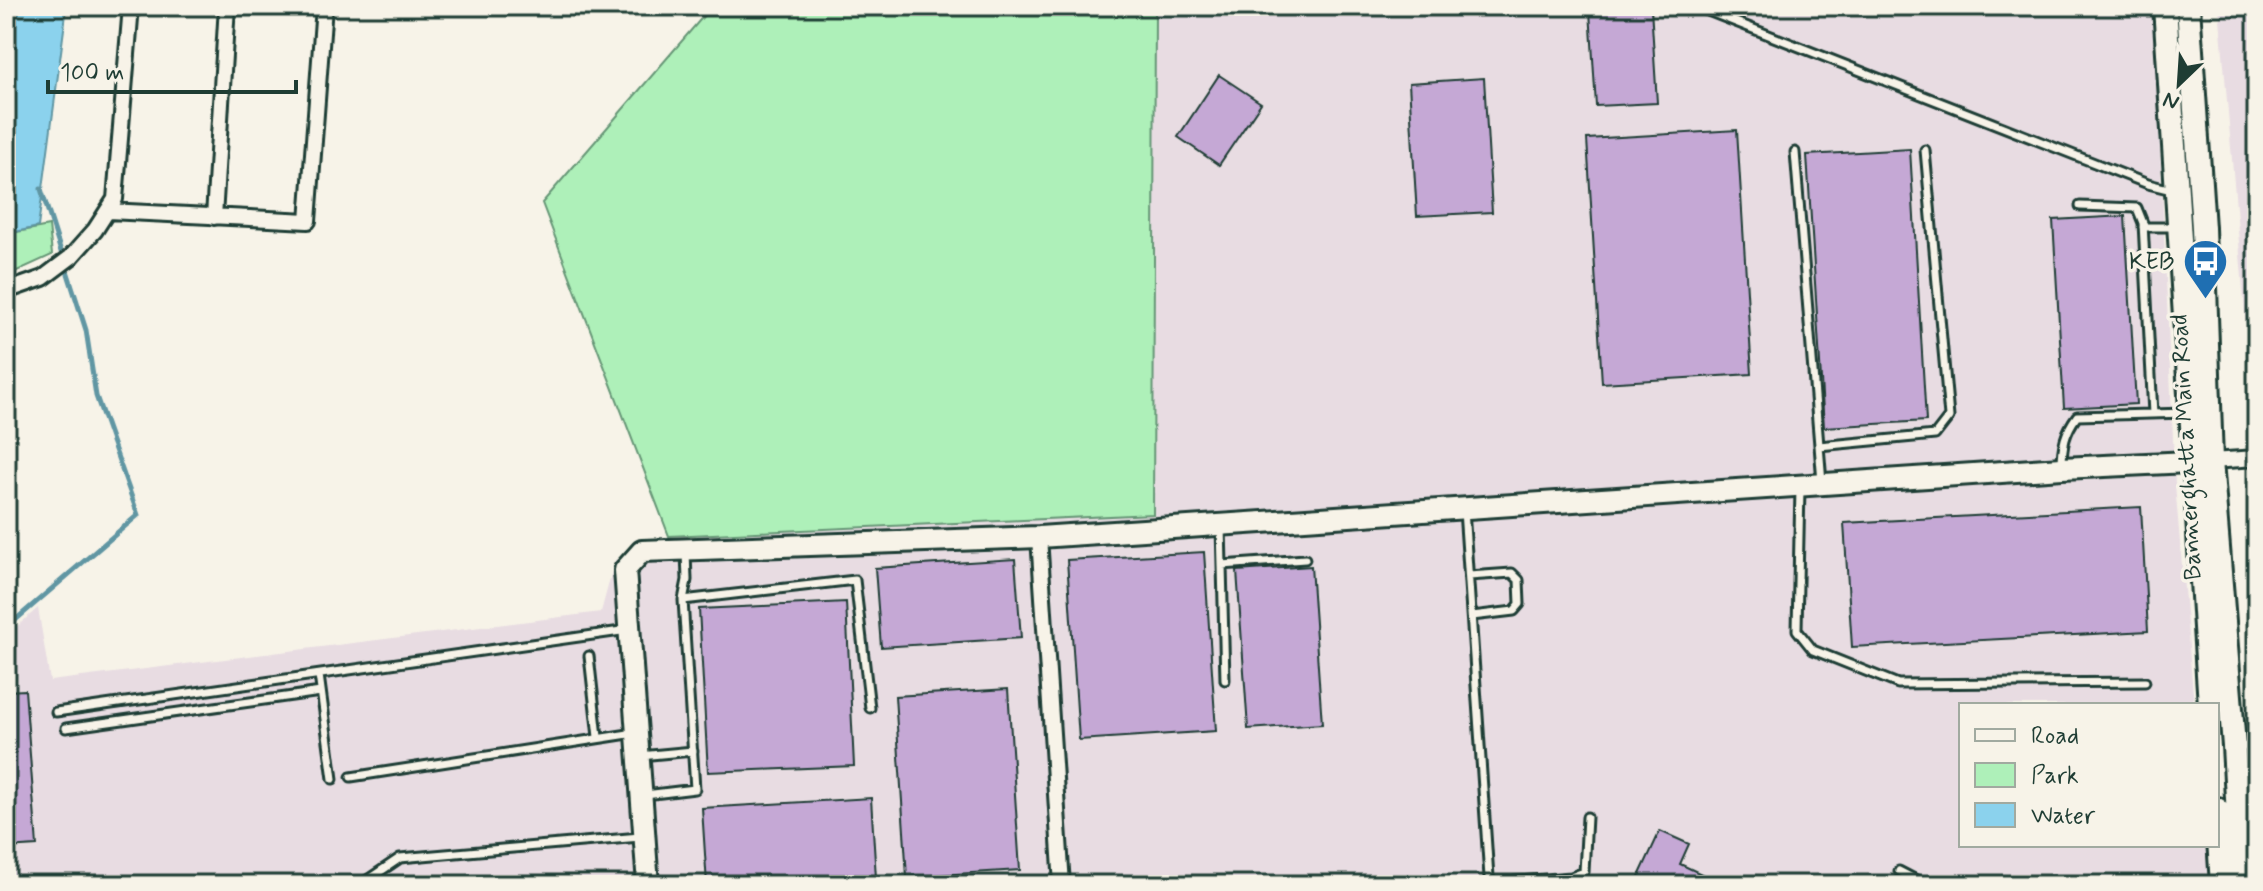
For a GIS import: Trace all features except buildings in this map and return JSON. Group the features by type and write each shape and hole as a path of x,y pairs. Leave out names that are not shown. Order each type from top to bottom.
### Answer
{"main road":[{"path":"2165,6 2190,412 2202,461 2210,703"},
{"name":"Bannerghatta Main Road","path":"2188,6 2203,228 2202,461 2246,747 2242,885"},
{"path":"2219,839 2222,885"}],"street":[{"path":"6,291 43,278 57,268 84,244 115,199 131,6"},
{"path":"214,217 227,6"},
{"path":"108,211 308,221 324,6"},
{"path":"648,885 625,570 642,551 1039,537 2062,468 2257,458"},
{"path":"1039,537 1062,885"}],"lane":[{"path":"1695,6 2148,184 2178,191"},
{"path":"1819,446 1935,435 1949,417 1925,150"},
{"path":"1795,152 1822,484"},
{"path":"2080,206 2137,208 2143,227 2153,414"},
{"path":"2143,227 2180,227"},
{"path":"2062,468 2062,448 2068,427 2077,416 2190,412"},
{"path":"1800,486 1797,630 1813,650 1898,684 2145,682"},
{"path":"1464,508 1489,877 1493,883 1571,877 1584,872 1587,817"},
{"path":"1221,524 1225,680"},
{"path":"641,795 695,789 683,600 687,580 686,550"},
{"path":"1222,565 1305,559"},
{"path":"1469,576 1512,573 1519,580 1520,604 1514,611 1472,616"},
{"path":"683,600 855,580 870,708"},
{"path":"56,712 630,630"},
{"path":"589,656 598,737"},
{"path":"319,675 333,779"},
{"path":"270,682 272,699"},
{"path":"197,692 200,709"},
{"path":"66,728 321,692"},
{"path":"136,701 139,718"},
{"path":"81,709 84,726"},
{"path":"351,777 637,733"},
{"path":"638,756 693,751"},
{"path":"360,885 400,858 645,837"},
{"path":"1899,871 1926,885"}],"shaded area":[{"path":"1155,6 2154,6 2175,484 2194,703 1959,703 1959,847 2206,847 2209,885 6,885 6,636 38,608 50,681 601,612 615,560 669,536 1153,514"},
{"path":"2219,6 2257,6 2257,455"}],"green space":[{"path":"712,6 1155,6 1153,514 669,536 542,203"},
{"path":"49,226 52,255 6,276 6,234"}],"water":[{"path":"6,6 67,6 38,227 6,234"}],"waterway":[{"path":"6,628 138,515 96,396 86,330 41,189"}],"place":[{"name":"KEB","path":"2205,301"}]}
